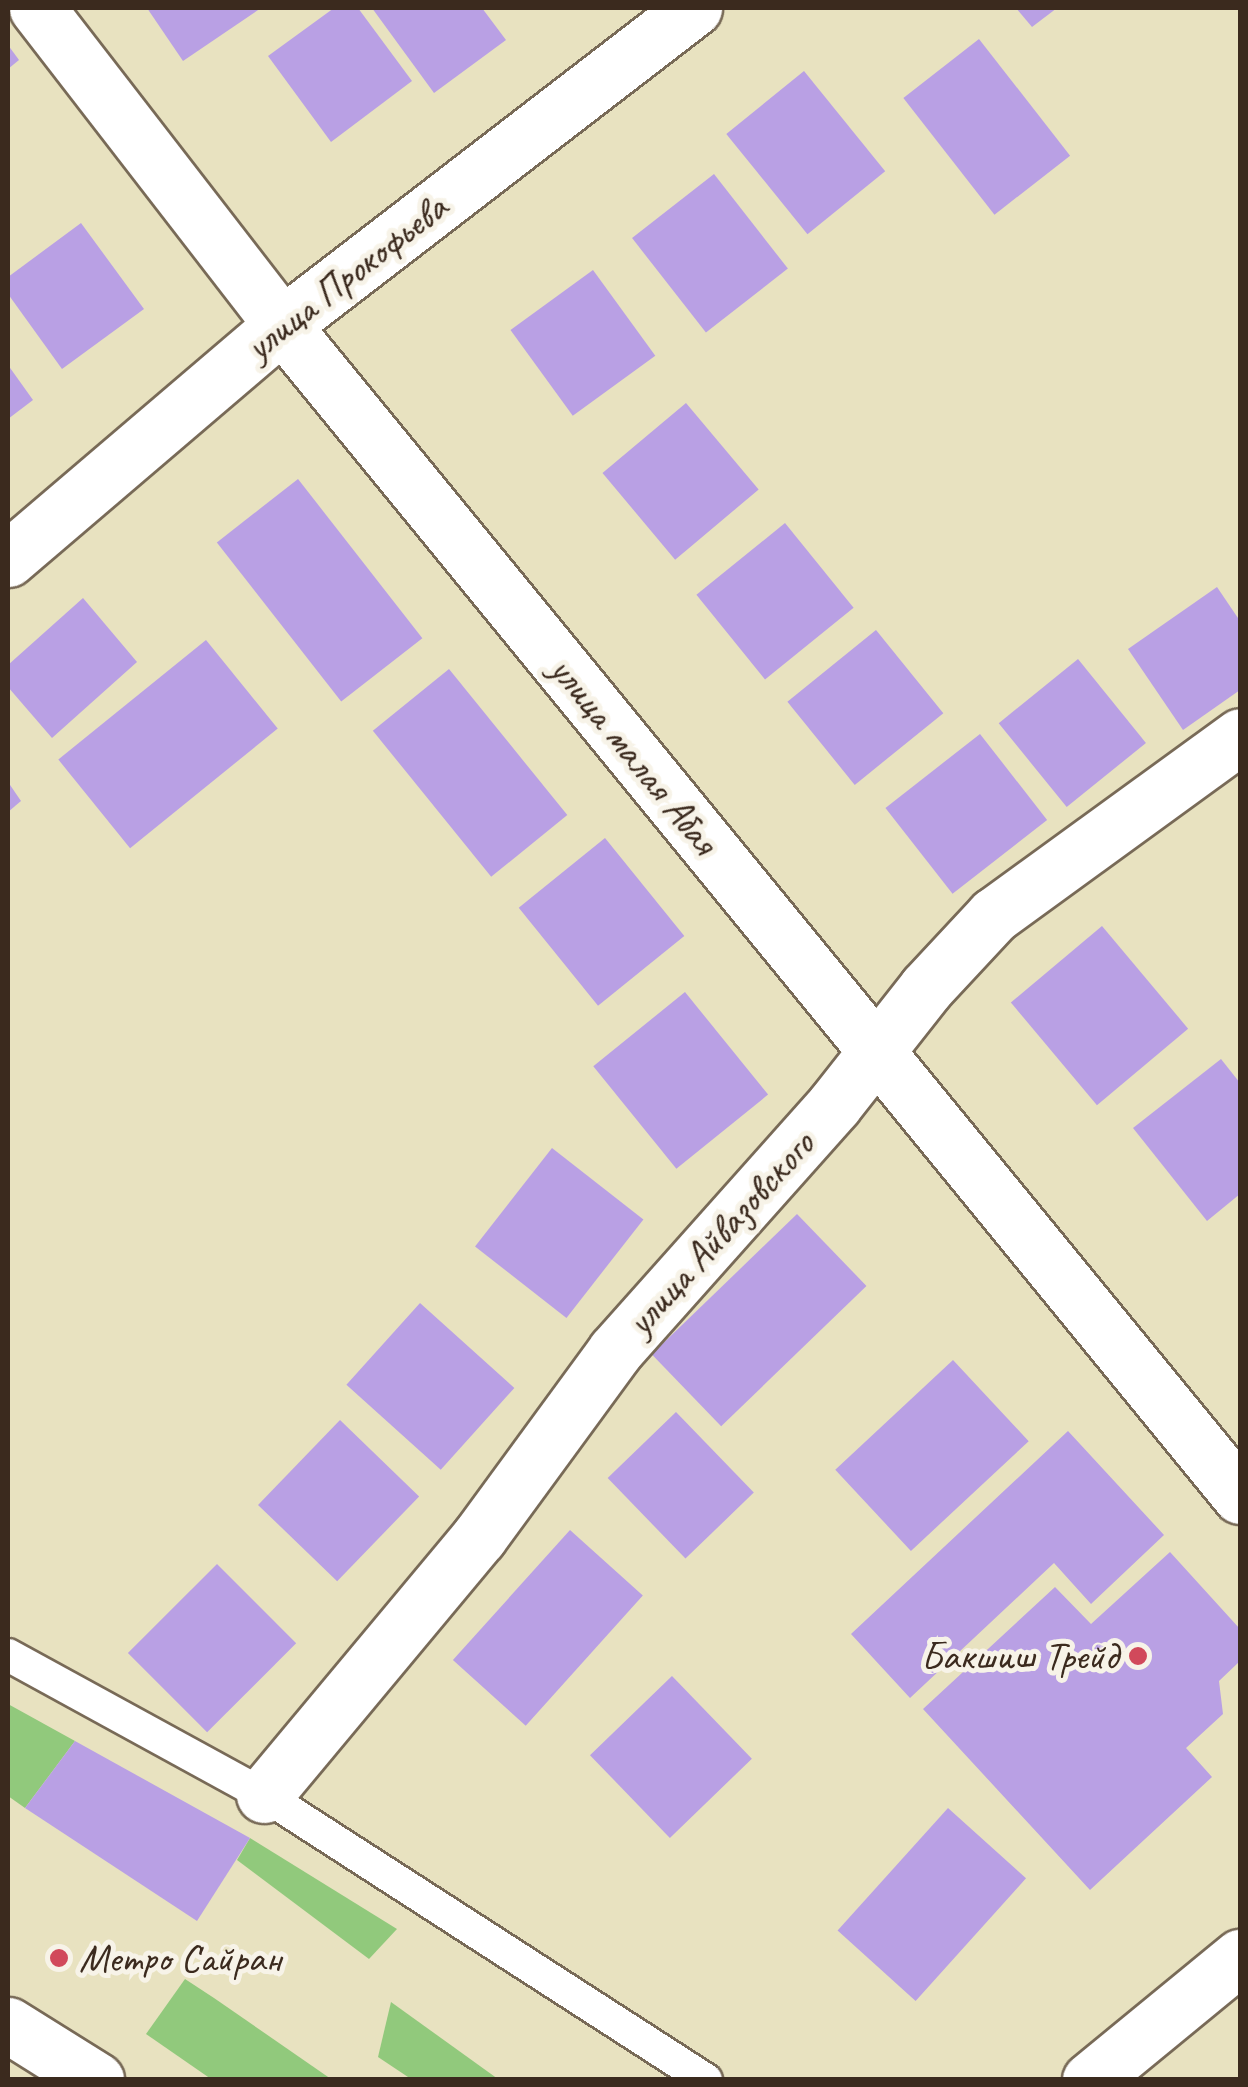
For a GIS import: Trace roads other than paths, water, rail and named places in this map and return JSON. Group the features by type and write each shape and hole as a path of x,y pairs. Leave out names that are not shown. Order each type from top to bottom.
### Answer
{"street":[{"name":"улица малая Абая","path":"36,8 282,325 1240,1496"},
{"name":"улица Прокофьева","path":"8,558 282,325 694,8"},
{"name":"улица Айвазовского","path":"264,1795 478,1537 615,1351 994,915 1240,736"},
{"path":"1090,2080 1240,1957"},
{"path":"8,2025 96,2080"}],"lane":[{"path":"8,1655 264,1795 706,2080"}],"place":[{"name":"Бакшиш Трейд","path":"1138,1656"},
{"name":"Метро Сайран","path":"59,1958"}]}
